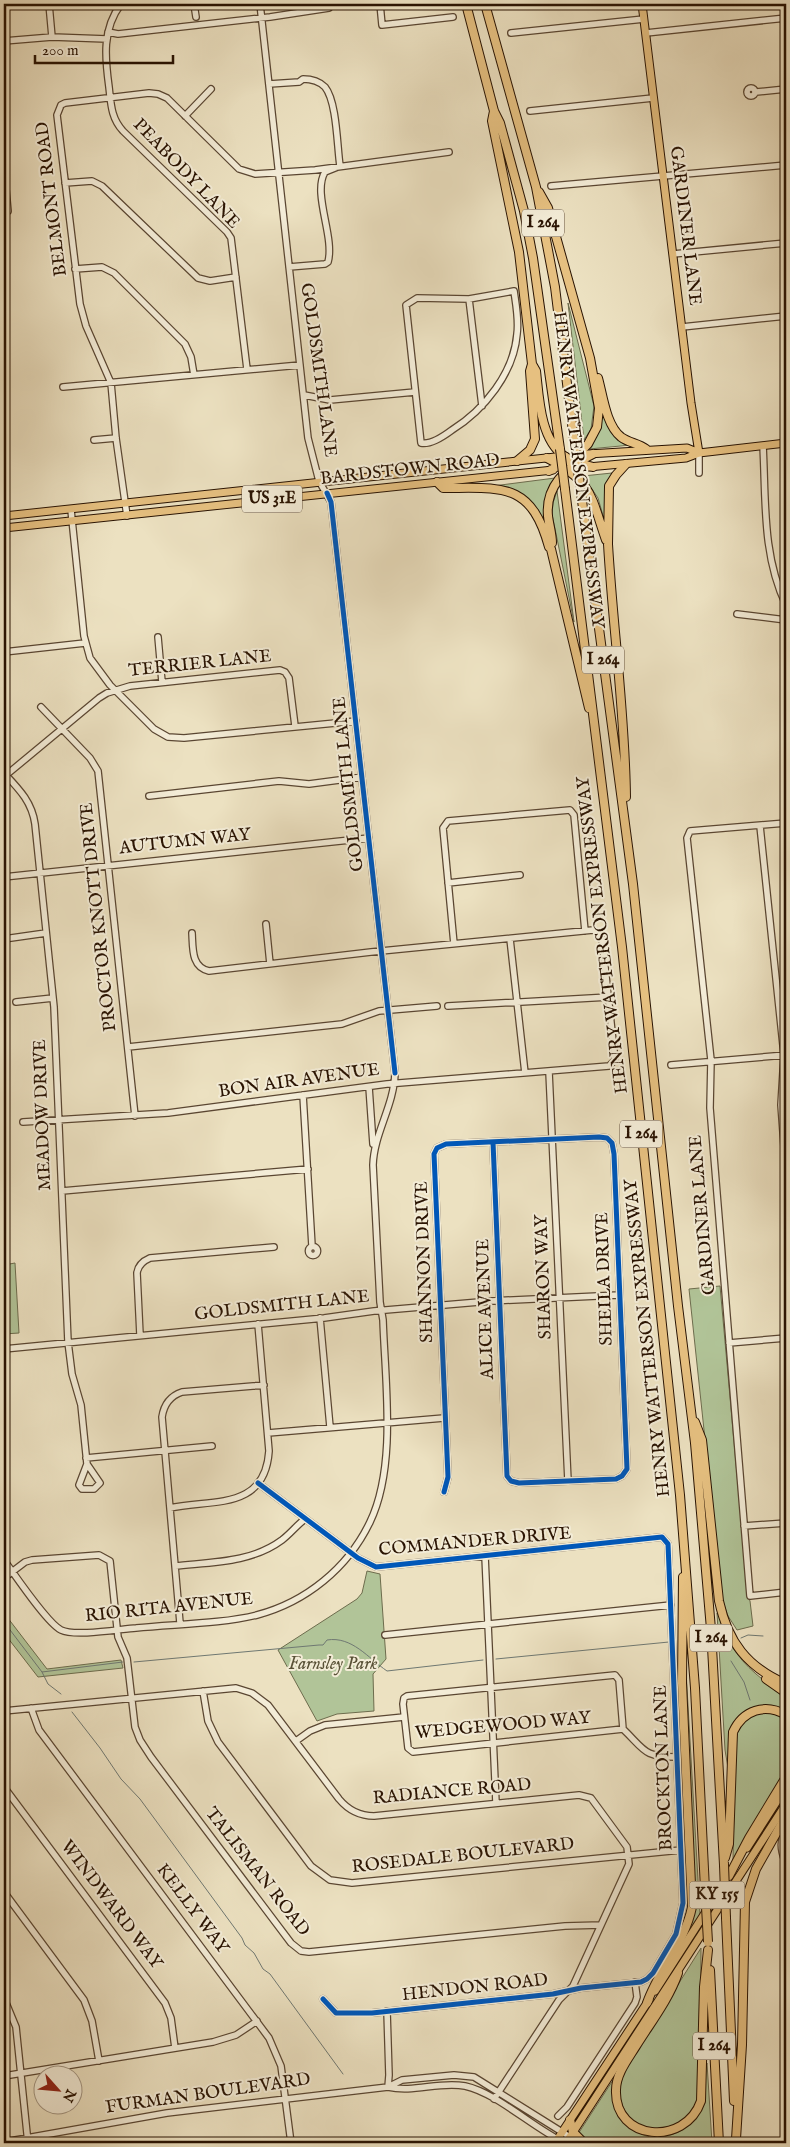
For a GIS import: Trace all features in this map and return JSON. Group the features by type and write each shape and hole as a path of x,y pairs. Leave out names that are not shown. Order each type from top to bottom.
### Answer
{"highway":[{"name":"HENRY WATTERSON EXPRESSWAY","path":"466,4 494,111 500,123 513,170 533,258 570,455 581,492 626,826 691,1411 711,1629 736,2141"},
{"name":"HENRY WATTERSON EXPRESSWAY","path":"485,4 536,187 555,287 570,455 565,489 622,947 684,1540 695,1688 718,2143"},
{"path":"494,111 492,121 519,252 532,364 530,372 535,439 530,450 517,461"},
{"path":"536,187 548,208 590,358 599,418 594,435 588,444 549,471"},
{"path":"590,358 594,361 614,429 626,440 639,444 646,449"},
{"path":"532,364 536,371 542,420 557,448 593,467"},
{"path":"570,455 593,454"},
{"path":"551,549 552,541 547,514 548,504 551,491 568,469 570,455"},
{"path":"547,458 568,469 582,482 591,496 608,544"},
{"path":"626,464 609,486 608,544 626,754 626,826"},
{"path":"437,482 443,488 497,489 518,496 532,507 539,516 551,549 594,728"},
{"path":"691,1411 702,1440 720,1609 733,1641 743,1655 786,1684"},
{"path":"647,2002 654,1984 686,1929 692,1907 681,1664 684,1540"},
{"path":"750,1661 758,1672 786,1693"},
{"path":"724,1865 729,1844 733,1732 742,1718 756,1709 771,1709 786,1715"},
{"path":"729,1876 749,1838 786,1777"},
{"path":"736,2141 742,2045 745,1902 756,1869 786,1816"},
{"path":"678,1973 672,1989 621,2071 616,2088 618,2105 627,2120 637,2128 651,2133 664,2134 682,2127 694,2117 701,2101 704,1987 708,1946"},
{"path":"570,2120 568,2139 584,2143"}],"main road":[{"name":"GARDINER LANE","path":"642,4 699,453"},
{"name":"BARDSTOWN ROAD","path":"4,528 327,493 686,458 699,453 786,443"},
{"name":"BARDSTOWN ROAD","path":"593,454 646,449 688,448 699,453"},
{"name":"BARDSTOWN ROAD","path":"4,516 570,455"},
{"path":"204,507 205,495"},
{"name":"KY 155","path":"556,2141 786,1787"},
{"name":"KY 155","path":"568,2139 678,1973 786,1804"}],"street":[{"path":"49,4 52,37"},
{"name":"PEABODY LANE","path":"121,4 107,36 106,60 113,116 118,125 229,235 232,244 247,369"},
{"path":"194,4 196,17"},
{"name":"GOLDSMITH LANE","path":"4,1349 382,1311 373,1181 374,1148 390,1103 394,1083 388,1010 331,502 319,481 308,438 260,4"},
{"path":"380,4 382,25 453,17"},
{"path":"4,41 52,37 107,36 261,18 329,6"},
{"path":"646,32 786,18"},
{"path":"511,33 644,19"},
{"path":"269,84 308,79 320,83 326,89 333,108 340,166 326,172 323,178 322,201 325,213 328,262 325,264 290,267"},
{"path":"756,92 786,89"},
{"path":"185,116 212,90"},
{"name":"BELMONT ROAD","path":"127,516 116,438 111,383 82,313 65,183 58,115 59,107 65,103 110,97 158,94 167,98 243,171 255,174 315,170 449,152"},
{"path":"530,111 653,98"},
{"path":"551,186 786,165"},
{"path":"4,168 8,211 4,212"},
{"path":"65,183 92,181 102,186 198,278 210,281 236,277"},
{"path":"673,254 786,243"},
{"path":"75,269 102,267 114,273 183,341 191,357 194,374"},
{"path":"514,291 518,332 513,352 500,380 482,406 459,426 425,444 420,443 415,392 406,305 417,298 469,299 514,291"},
{"path":"469,299 482,406"},
{"path":"682,327 786,316"},
{"path":"62,388 300,364"},
{"path":"304,395 330,400 415,392"},
{"path":"94,440 116,438"},
{"path":"763,446 769,550 777,583 786,604"},
{"path":"699,453 699,474"},
{"path":"71,510 85,643 94,665 115,690 154,729 173,738 356,721"},
{"path":"737,614 786,620"},
{"path":"158,637 162,682"},
{"path":"4,652 85,643"},
{"name":"TERRIER LANE","path":"5,775 100,698 115,690 130,686 283,671 289,678 295,726"},
{"name":"PROCTOR KNOTT DRIVE","path":"41,707 93,761 98,771 135,1116"},
{"name":"MEADOW DRIVE","path":"5,775 25,796 35,824 53,998 68,1342 72,1374 81,1405 87,1461 100,1483 94,1489 85,1490 80,1488 80,1482 87,1461"},
{"path":"149,796 279,781 309,784 362,777"},
{"path":"454,944 443,828 445,823 570,810 574,815 585,931"},
{"path":"786,823 760,826 785,1055 781,1105 786,1172"},
{"name":"GARDINER LANE","path":"760,826 689,832 687,838 711,1061 710,1108 750,1596 786,1592"},
{"name":"AUTUMN WAY","path":"4,877 369,838"},
{"path":"448,882 520,875"},
{"path":"266,924 270,964"},
{"path":"192,933 195,961 203,969 218,970 381,951 593,930 599,933 602,939 609,998 448,1006"},
{"path":"4,939 46,933"},
{"path":"510,939 525,1073"},
{"path":"16,1002 53,998"},
{"name":"BON AIR AVENUE","path":"23,1122 135,1116 394,1083 608,1066 613,1064 615,1057 609,998"},
{"path":"128,1047 342,1024 375,1012 437,1006"},
{"path":"671,1064 785,1055"},
{"name":"SHARON WAY","path":"549,1072 568,1481"},
{"path":"369,1087 374,1148"},
{"path":"303,1095 312,1246"},
{"name":"SHEILA DRIVE","path":"553,1139 604,1137 612,1143 614,1154 627,1465 624,1475 616,1479 568,1481"},
{"name":"SHANNON DRIVE","path":"444,1492 448,1477 444,1418 435,1151 440,1145 446,1144 553,1139"},
{"name":"ALICE AVENUE","path":"493,1142 507,1476 511,1481 519,1483 568,1481"},
{"path":"62,1191 308,1169"},
{"path":"140,1335 136,1273 144,1261 150,1258 274,1247"},
{"path":"382,1311 499,1301 619,1295"},
{"name":"RIO RITA AVENUE","path":"4,1560 48,1617 60,1629 72,1633 245,1617 278,1608 315,1588 331,1575 351,1553 366,1530 381,1493 386,1461 382,1311"},
{"path":"320,1318 330,1427"},
{"path":"170,1508 233,1500 247,1493 258,1483 268,1463 268,1433 258,1324"},
{"path":"729,1343 786,1338"},
{"path":"180,1623 163,1412 166,1404 175,1395 186,1391 264,1385"},
{"path":"268,1433 444,1418"},
{"path":"87,1461 165,1450 212,1446"},
{"name":"COMMANDER DRIVE","path":"258,1483 351,1553 376,1567 662,1537"},
{"path":"175,1566 228,1561 256,1554 281,1540 305,1519"},
{"path":"744,1526 786,1523"},
{"name":"BROCKTON LANE","path":"635,1982 647,1979 653,1973 678,1929 683,1903 668,1544 662,1537"},
{"name":"TALISMAN ROAD","path":"12,1571 25,1562 36,1559 99,1555 108,1559 112,1568 118,1637 127,1658 135,1727 145,1750 291,1943 301,1951 309,1952 601,1924"},
{"path":"485,1556 496,1803"},
{"path":"4,1578 12,1571"},
{"path":"385,1635 671,1605"},
{"path":"404,1717 403,1701 407,1696 615,1675 619,1680 623,1729 647,1754 659,1757 676,1756"},
{"name":"RADIANCE ROAD","path":"4,1711 230,1687 252,1692 268,1705 343,1804 359,1814 374,1816 496,1803 588,1796 596,1802 612,1824 628,1847 630,1855"},
{"name":"ROSEDALE BOULEVARD","path":"204,1690 208,1721 218,1742 311,1866 319,1874 330,1880 352,1883 681,1850"},
{"name":"KELLY WAY","path":"31,1708 39,1730 257,2021 276,2052 281,2066 291,2143"},
{"name":"WEDGEWOOD WAY","path":"296,1741 310,1731 325,1725 404,1717 408,1747 411,1751 623,1729"},
{"name":"WINDWARD WAY","path":"4,1787 165,2003 171,2018 175,2048"},
{"path":"785,1861 781,1846 782,1835 786,1829"},
{"path":"494,2099 567,1990 573,1986 629,1864 630,1855"},
{"path":"4,1892 84,2000 92,2020 99,2061"},
{"path":"558,2116 567,2107 635,2003 637,1997 635,1982"},
{"name":"HENDON ROAD","path":"323,1999 336,2013 387,2011 553,1994 567,1990 635,1982"},
{"path":"4,1998 16,2026 28,2140"},
{"path":"387,2011 388,2087"},
{"path":"4,2076 225,2040 257,2021"},
{"name":"FURMAN BOULEVARD","path":"388,2087 402,2080 465,2075 474,2077 562,2132 568,2139"},
{"name":"FURMAN BOULEVARD","path":"4,2142 28,2140 140,2117 286,2098 388,2087 402,2090 460,2085 478,2090 494,2099 556,2141 568,2139"}],"green space":[{"path":"568,303 594,406 591,429 584,440"},
{"path":"603,408 609,423 631,445 589,449 600,430"},
{"path":"612,473 605,491 606,526 598,498 583,476"},
{"path":"555,478 545,503 547,530 536,509 493,486"},
{"path":"557,491 574,622 552,514"},
{"path":"15,1263 19,1333 4,1334 4,1265"},
{"path":"720,1286 748,1597 753,1626 737,1630 728,1616 722,1599 689,1289"},
{"name":"Farnsley Park","path":"367,1571 380,1574 386,1659 373,1674 374,1711 337,1714 317,1721 278,1650 357,1599 362,1593"},
{"path":"4,1613 47,1669 121,1660 123,1668 38,1677 4,1633"},
{"path":"717,1613 731,1645 743,1661 763,1680 786,1696 786,1712 761,1706 730,1734 728,1768 725,1750"},
{"path":"685,1653 700,1915 688,1933 690,1924"},
{"path":"771,1712 786,1719 786,1772 733,1860 735,1738 744,1721 748,1718"},
{"path":"701,1948 700,2089 697,2107 676,2128 645,2128 632,2119 623,2107 620,2087 623,2072"},
{"path":"707,2063 712,2143 590,2142 578,2134 615,2077 614,2097 634,2129 650,2137 669,2136 678,2132 693,2122 701,2109"}],"waterway":[{"path":"4,1622 42,1672 123,1662"},
{"path":"741,1638 748,1635 763,1636"},
{"path":"134,1662 323,1645 327,1640 344,1641 352,1645 387,1671 483,1660"},
{"path":"496,1659 669,1642"},
{"path":"731,1661 744,1682 750,1700"},
{"path":"42,1672 48,1684 61,1694"},
{"path":"72,1712 121,1779 140,1799 242,1938 245,1945 254,1953 263,1969 270,1974 343,2074"}],"cycle path":[{"path":"327,493 331,502 395,1073"},
{"path":"444,1492 448,1477 434,1154 437,1148 446,1144 599,1137 607,1138 612,1143 627,1469 622,1476 616,1479 519,1483 511,1481 507,1476 493,1142"},
{"path":"258,1483 358,1558 376,1567 662,1537 668,1544 683,1903 676,1934 653,1973 641,1982 581,1988 553,1994 372,2013 336,2013 323,1999"}]}
